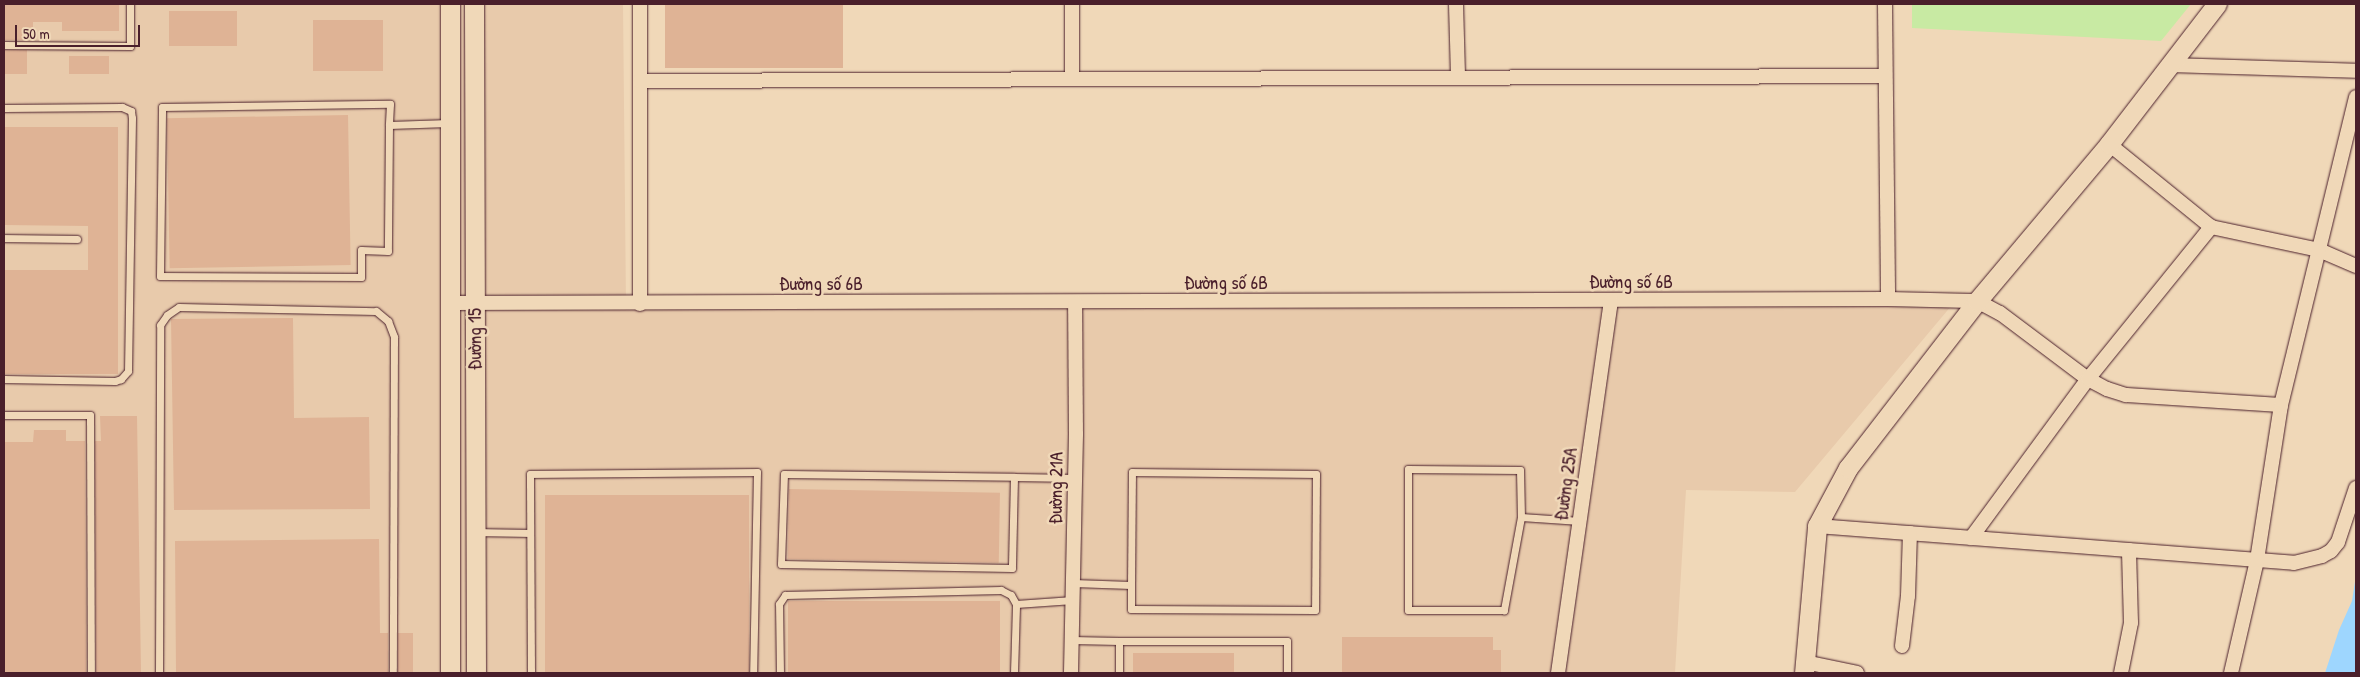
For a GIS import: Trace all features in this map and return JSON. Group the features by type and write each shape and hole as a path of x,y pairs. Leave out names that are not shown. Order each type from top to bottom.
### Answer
{"street":[{"name":"Đường 15","path":"450,4 450,673"},
{"name":"Đường 15","path":"474,4 476,673"},
{"path":"640,4 640,304"},
{"path":"1072,4 1072,78"},
{"path":"1456,4 1458,77"},
{"path":"1885,4 1888,299"},
{"path":"1857,673 1805,668 1817,526 1848,468 1977,301 2110,144 2217,4"},
{"path":"2169,65 2356,71"},
{"path":"640,81 1885,76"},
{"path":"2231,673 2257,560 2281,405 2356,97"},
{"path":"2110,144 2211,227 2319,250 2356,266"},
{"path":"1971,538 2088,379 2211,227"},
{"name":"Đường số 6B","path":"449,303 1075,303 1888,299 1977,301"},
{"name":"Đường 25A","path":"1558,673 1611,301"},
{"path":"1977,301 2000,313 2088,379 2107,389 2126,395 2281,405"},
{"name":"Đường 21A","path":"1072,673 1075,303"},
{"path":"1817,526 2294,563 2322,556 2338,542 2356,488"},
{"path":"1902,646 1908,596 1910,533"},
{"path":"2121,673 2130,623 2129,550"}],"lane":[{"path":"4,46 130,46 130,4"},
{"path":"390,104 389,125 388,251 361,250 361,277 160,276 162,107 390,104"},
{"path":"4,108 122,107 131,111 132,118 128,371 121,379 115,380 4,379"},
{"path":"389,125 450,123"},
{"path":"4,238 76,239"},
{"path":"159,673 160,325 167,315 179,307 376,311 388,321 394,337 393,673"},
{"path":"4,415 90,415 91,673"},
{"path":"1408,469 1520,470 1521,517 1504,610 1408,610 1408,469"},
{"path":"530,673 530,474 757,472 753,673"},
{"path":"1132,472 1316,474 1315,610 1131,609 1131,585 1132,472"},
{"path":"1014,477 1012,568 781,564 784,474 1014,477 1075,478"},
{"path":"1521,517 1580,521"},
{"path":"476,532 529,533"},
{"path":"1073,583 1131,585"},
{"path":"780,673 779,604 784,595 1000,590 1011,595 1016,604 1014,673"},
{"path":"1016,604 1073,600"},
{"path":"1072,640 1287,640 1287,673"},
{"path":"1119,641 1119,673"}],"shaded area":[{"path":"4,4 623,4 626,306 1952,305 1795,492 1686,490 1675,673 4,673"}],"green space":[{"path":"1912,4 2191,4 2161,41 1912,28"}],"water":[{"path":"2356,575 2356,673 2325,673 2339,630 2352,601"}],"building":[{"path":"4,4 119,4 119,31 62,31 62,22 33,22 33,31 27,31 27,40 4,40"},
{"path":"665,4 843,4 843,68 665,68"},
{"path":"169,11 237,11 237,46 169,46"},
{"path":"313,20 383,20 383,71 313,71"},
{"path":"4,50 27,50 27,74 4,74"},
{"path":"69,56 109,56 109,74 69,74"},
{"path":"348,115 351,265 170,268 167,118"},
{"path":"4,127 118,127 118,374 4,374 4,270 88,270 88,226 4,225"},
{"path":"293,318 294,418 369,417 370,509 174,510 171,319"},
{"path":"100,416 137,416 141,673 96,673 95,441 101,441"},
{"path":"34,430 66,430 66,441 85,441 86,673 4,673 4,442 33,442"},
{"path":"789,489 1000,493 999,563 788,559"},
{"path":"545,495 749,495 749,673 545,673"},
{"path":"379,539 380,633 388,633 388,673 176,673 175,541"},
{"path":"788,601 1000,601 1000,673 788,673"},
{"path":"398,633 413,633 413,673 398,673"},
{"path":"1342,637 1493,637 1493,650 1501,650 1501,673 1342,673"},
{"path":"1133,653 1234,653 1234,673 1133,673"}]}
